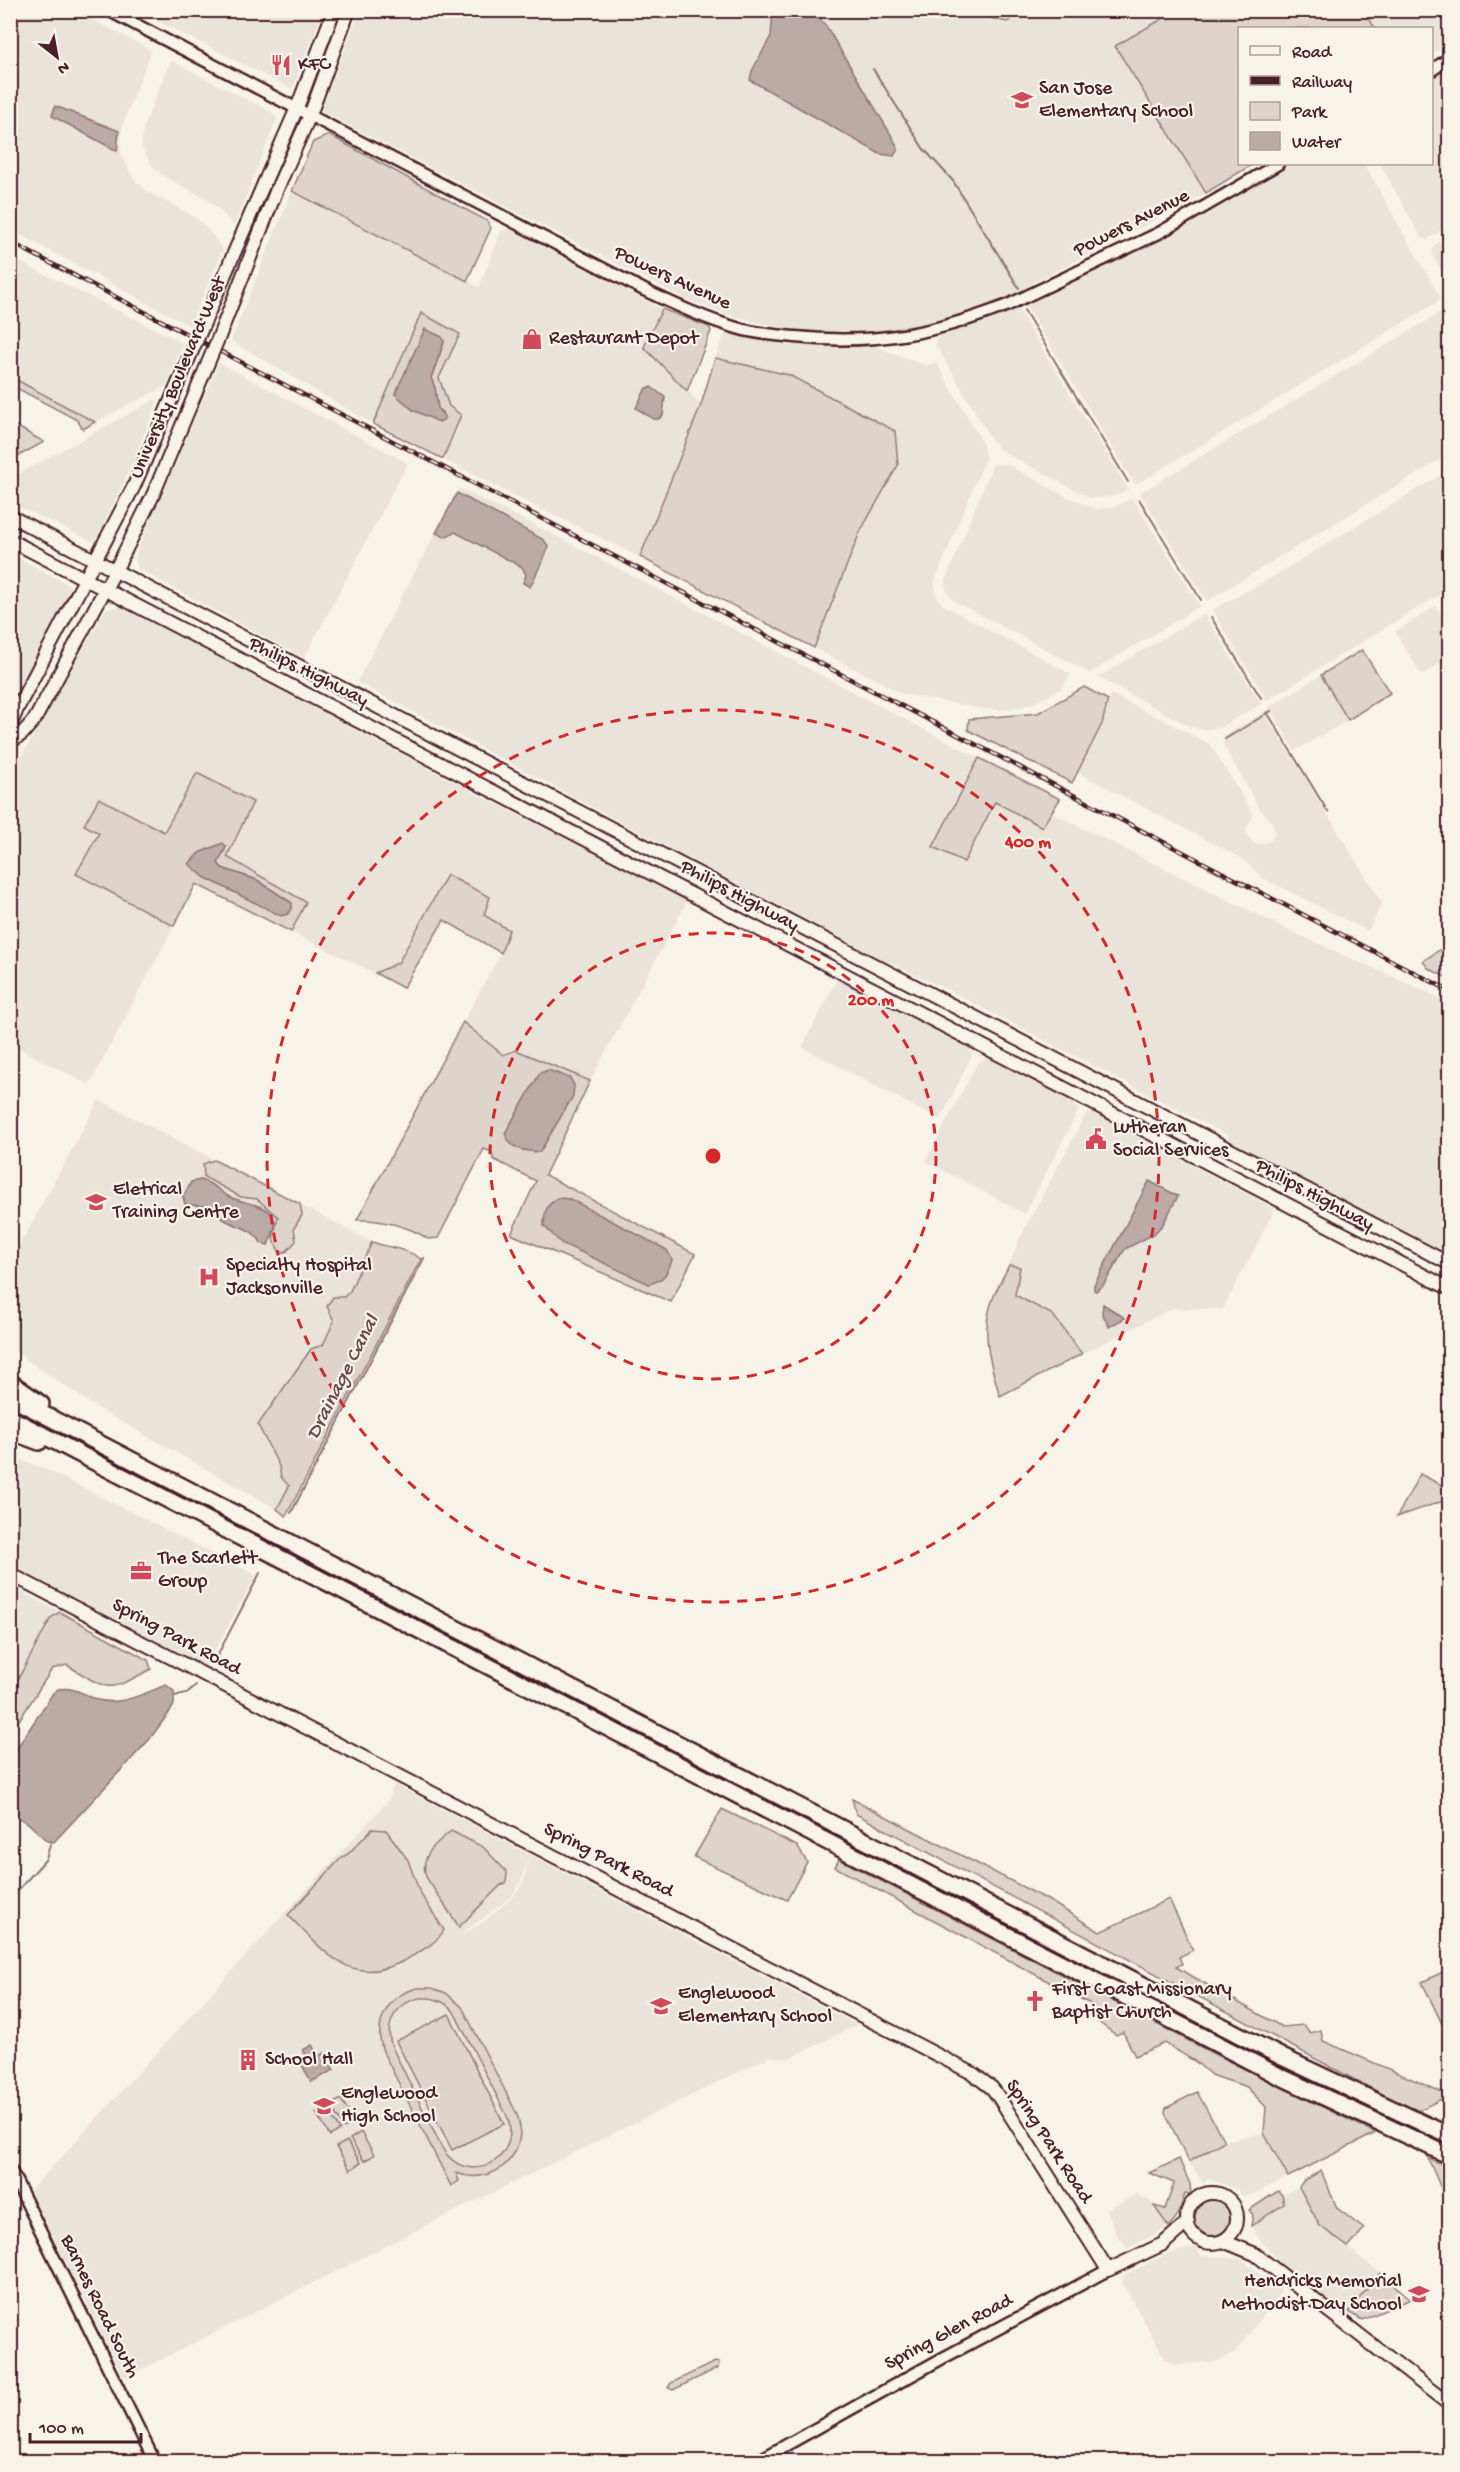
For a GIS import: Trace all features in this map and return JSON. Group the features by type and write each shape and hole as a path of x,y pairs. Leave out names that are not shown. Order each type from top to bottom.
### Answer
{"highway":[{"path":"10,1382 93,1440"},
{"path":"10,1397 1282,2057 1444,2134"},
{"path":"10,1418 1255,2063 1449,2156"},
{"path":"10,1431 96,1462"}],"main road":[{"name":"University Boulevard West","path":"10,726 134,486 297,108 334,10"},
{"name":"University Boulevard West","path":"10,742 22,734 35,719 153,495 211,357 277,189 310,115 349,10"},
{"name":"Philips Highway","path":"10,516 116,569 490,767 1449,1264"},
{"name":"Philips Highway","path":"10,540 1449,1289"},
{"name":"Spring Park Road","path":"10,1574 972,2073 992,2088 1000,2099 1108,2270"},
{"path":"1222,2241 1235,2228 1237,2220 1235,2208 1227,2198 1218,2194 1208,2194 1196,2200 1189,2210 1188,2222 1195,2236 1208,2242 1222,2241 1255,2253"},
{"name":"Spring Glen Road","path":"1108,2270 1163,2244 1188,2222"},
{"path":"1235,2228 1255,2253 1449,2405"},
{"name":"Spring Glen Road","path":"1163,2244 1195,2236"}],"street":[{"name":"Powers Avenue","path":"108,10 644,290 687,310 758,334 826,340 867,340 906,336 961,322 1000,309 1159,233 1276,165"},
{"path":"1433,69 1449,58"},
{"name":"Barnes Road South","path":"10,2169 155,2462"},
{"name":"Spring Glen Road","path":"756,2462 1108,2270"}],"shaded area":[{"path":"10,11 75,11 151,52 123,123 120,144 122,158 135,181 148,192 193,216 208,229 223,250 190,326 11,230","holes":["55,106 119,131 52,116"]},
{"path":"138,11 324,11 292,89"},
{"path":"360,11 1176,11 1115,47 1206,193 976,313 929,327 861,336 787,330 726,314 683,298 323,112 322,108"},
{"path":"1364,11 1449,11 1449,43 1433,53 1433,27 1374,27"},
{"path":"172,61 273,113 277,118 234,226 207,199 162,175 152,166 142,147 143,128"},
{"path":"1449,61 1449,226 1427,239 1421,237 1381,165 1433,165 1433,72"},
{"path":"1285,165 1365,165 1440,297 1436,303 1135,485 1024,302 1175,230"},
{"path":"292,191 479,287 502,230 510,229 662,309 644,347 701,405 640,557 443,459 461,415 449,406 439,378 459,334 421,313 373,424 231,341"},
{"path":"1449,236 1449,284 1432,254 1434,245"},
{"path":"10,257 183,343 166,386 95,422 11,377"},
{"path":"1016,306 1128,489 1105,498 1090,498 1000,450 991,439 936,345 936,340 941,333"},
{"path":"1445,310 1450,316 1449,454 1207,601 1140,493"},
{"path":"725,334 872,345 927,366 936,362 983,444 985,459 934,583 938,599 943,605 1071,674 1061,689 1029,705 1001,710 977,708 903,694 814,648 860,532 898,465 789,376 715,358"},
{"path":"219,363 408,463 304,658 138,569 135,556"},
{"path":"156,399 157,402 131,467 98,536 92,541 11,503 11,478"},
{"path":"993,464 1006,464 1067,497 1097,509 1114,507 1132,498 1200,606 1090,673 954,601 946,591 945,582"},
{"path":"1449,470 1449,589 1267,700 1212,610 1264,582"},
{"path":"459,488 560,538 979,758 933,847 964,861 996,802 1042,827 1052,813 1301,936 1449,1002 1449,1254 1231,1142 1227,1135 952,992 876,956 357,682"},
{"path":"11,554 69,585 72,591 11,707"},
{"path":"120,606 485,798 688,900 590,1081 516,1050 503,1055 463,1022 501,953 509,930 484,915 490,897 447,876 398,963 375,973 291,932 306,902 226,857 253,802 234,793 164,832 99,798 85,825 99,833 161,918 174,926 89,1085 11,1044 11,775 106,609"},
{"path":"1436,606 1449,628 1449,657 1422,675 1395,632"},
{"path":"1204,614 1261,704 1221,727 1204,730 1191,727 1098,677"},
{"path":"1321,675 1348,720 1295,751 1269,707"},
{"path":"1111,694 1210,744 1253,814 1246,829 1248,837 1255,844 1263,844 1271,840 1275,833 1273,824 1259,808 1223,744 1224,736 1264,712 1382,903 1368,931 1263,878 1241,858 1077,772 1102,724"},
{"path":"838,978 969,1046 972,1055 940,1120 802,1047"},
{"path":"990,1057 1072,1100 1078,1111 1025,1214 926,1161 978,1062"},
{"path":"99,1100 372,1242 323,1345 258,1425 279,1466 281,1477 289,1486 277,1509 99,1409 11,1349 11,1261"},
{"path":"1090,1112 1275,1209 1223,1309 1173,1308 1082,1354 1054,1316 1015,1295 1020,1267 1009,1265 1020,1238 1086,1114"},
{"path":"10,1455 45,1469 256,1575 206,1666 11,1565"},
{"path":"11,1586 60,1612 51,1618 11,1691"},
{"name":"Englewood High School","path":"394,1784 857,2025 788,2059 771,2056 435,2221 127,2377 123,2376 30,2191 389,1800","holes":["530,1855 524,1880 515,1895 485,1921 459,1936 512,1896 521,1880"]},
{"path":"1264,2133 1288,2177 1253,2194 1242,2196 1238,2190 1209,2179 1203,2183 1189,2162 1224,2141"},
{"path":"1299,2187 1320,2226 1380,2273 1346,2315 1284,2267 1251,2226 1284,2205 1282,2195"},
{"path":"1138,2194 1150,2201 1169,2227 1126,2249 1122,2239 1119,2240 1106,2209"},
{"path":"1199,2246 1197,2249 1201,2255 1241,2259 1282,2291 1235,2352 1219,2361 1174,2365 1165,2359 1123,2284 1122,2276 1169,2253"}],"green space":[{"path":"1014,10 1014,17 1007,22 962,11"},
{"path":"1176,11 1364,11 1374,27 1238,27 1238,165 1251,165 1206,193 1115,46"},
{"path":"329,135 487,221 491,228 467,281 292,191 313,142"},
{"path":"662,309 709,327 711,331 687,391 644,347"},
{"path":"421,313 460,334 439,378 449,406 461,415 443,459 373,424","holes":["444,342 431,378 438,409 443,413 395,394"]},
{"path":"715,358 789,375 895,431 898,465 860,532 814,648 640,557 701,405"},
{"path":"10,377 95,422 83,429 77,420 11,385"},
{"path":"10,422 14,425 44,442 11,460"},
{"path":"1362,650 1390,693 1348,720 1321,675"},
{"path":"1084,687 1108,700 1102,724 1072,783 968,730 969,719 1038,713"},
{"path":"979,758 1060,799 1042,827 995,802 964,862 933,847"},
{"path":"197,773 253,802 227,857 306,902 291,932 196,884 174,926 76,874 99,833 84,825 99,798 164,832","holes":["226,847 218,863 221,868 257,880 291,903 189,864"]},
{"path":"447,875 490,897 484,915 509,930 501,953 444,920 403,988 375,973 398,963"},
{"path":"1444,947 1449,947 1449,979 1428,968 1423,961"},
{"path":"463,1022 503,1055 516,1050 590,1081 545,1175 695,1254 671,1302 511,1234 536,1181 493,1159 492,1152 484,1149 438,1238 428,1239 394,1224 357,1220"},
{"path":"214,1160 300,1204 302,1215 294,1228 296,1241 287,1251 280,1253 273,1239 278,1217 257,1199 241,1197 204,1177 203,1164"},
{"path":"372,1242 403,1250 421,1259 286,1516 277,1509 289,1486 281,1477 279,1466 258,1425 311,1349 323,1345 334,1321 327,1306 333,1297 344,1297 350,1291"},
{"path":"1009,1265 1020,1267 1015,1295 1053,1315 1082,1354 1000,1396 991,1362 987,1327 993,1299"},
{"path":"1420,1474 1449,1489 1449,1499 1397,1517"},
{"path":"60,1612 148,1660 151,1669 125,1683 108,1686 92,1680 67,1665 52,1669 11,1733 11,1692 51,1618"},
{"path":"852,1799 1048,1900 1100,1932 1169,1899 1193,1950 1179,1957 1182,1964 1176,1967 1282,2027 1304,2025 1310,2033 1321,2030 1323,2041 1449,2095 1418,2111 1376,2091 856,1814"},
{"path":"722,1809 797,1846 807,1862 787,1900 694,1857"},
{"path":"372,1829 386,1830 408,1860 420,1893 444,1930 433,1942 409,1958 389,1967 371,1971 356,1969 341,1963 328,1954 288,1915 342,1857 348,1854"},
{"path":"451,1831 483,1847 507,1872 506,1883 501,1885 459,1927 426,1877 424,1869 430,1851"},
{"path":"839,1859 1218,2056 1376,2133 1288,2177 1264,2133 1266,2107 1247,2087 1211,2075 1196,2062 1165,2043 1135,2056 1123,2032 1116,2035 1086,2013 1094,2006 835,1867"},
{"path":"1449,1969 1450,2033 1447,2034 1422,1982"},
{"path":"418,1988 432,1988 446,1993 462,2007 516,2112 520,2126 519,2140 515,2152 497,2171 471,2176 456,2173 459,2181 451,2186 384,2054 381,2043 381,2022 390,2004 407,1992","holes":["425,1998 443,2002 454,2012 507,2116 510,2130 503,2153 494,2162 483,2167 472,2168 459,2164 445,2153 393,2049 389,2032 393,2017 404,2005"]},
{"path":"449,2014 504,2124 452,2150 396,2041"},
{"path":"1197,2092 1224,2141 1189,2162 1165,2113 1166,2108"},
{"path":"341,2099 354,2121 344,2128 330,2105"},
{"path":"326,2107 340,2130 330,2136 316,2113"},
{"path":"361,2132 374,2155 364,2161 350,2139"},
{"path":"347,2141 361,2163 350,2170 336,2147"},
{"path":"1428,2158 1449,2167 1449,2207"},
{"path":"1179,2159 1190,2184 1191,2195 1185,2194 1178,2215 1169,2227 1154,2206 1165,2209 1174,2183 1149,2173"},
{"path":"1321,2171 1337,2208 1364,2229 1348,2247 1320,2226 1299,2187 1304,2180"},
{"path":"1278,2191 1282,2195 1284,2204 1251,2226 1253,2215 1249,2210"},
{"path":"1213,2200 1226,2205 1231,2218 1226,2231 1213,2236 1200,2231 1195,2218 1200,2205"},
{"path":"1380,2273 1411,2299 1362,2320 1348,2312"},
{"path":"715,2362 719,2363 718,2368 673,2390 668,2388 671,2383"}],"water":[{"path":"773,11 813,11 826,26 893,138 898,149 894,156 880,154 750,80 752,71 771,36"},
{"path":"55,106 119,131 117,151 52,116"},
{"path":"425,329 442,337 444,342 431,378 438,409 445,417 439,422 413,410 395,394"},
{"path":"651,387 665,397 663,415 659,419 653,419 636,408 646,388"},
{"path":"457,493 544,540 549,547 530,587 523,583 526,575 522,567 455,532 445,537 436,533"},
{"path":"223,843 226,847 218,863 222,868 257,880 292,903 292,909 288,914 281,916 204,877 189,864 199,853"},
{"path":"548,1070 570,1078 574,1085 573,1096 540,1152 518,1148 510,1143 505,1133 540,1073"},
{"path":"200,1180 211,1184 234,1199 266,1209 271,1213 275,1225 268,1245 261,1243 255,1234 225,1220 208,1207 185,1204 183,1197 191,1182"},
{"path":"1149,1181 1178,1196 1163,1224 1154,1234 1125,1249 1104,1284 1096,1291 1094,1285"},
{"path":"558,1198 570,1199 667,1250 672,1260 666,1273 658,1281 649,1284 561,1243 544,1226 546,1209"},
{"path":"1103,1304 1125,1318 1109,1327 1102,1313"},
{"path":"166,1685 174,1691 174,1705 171,1710 149,1740 54,1842 47,1841 28,1823 11,1814 11,1757 53,1693 63,1688 98,1700 115,1701 133,1698"},
{"path":"312,2045 318,2056 325,2053 334,2070 311,2082 302,2065 309,2061 303,2050"}],"waterway":[{"path":"873,69 923,148 953,181 1019,288"},
{"path":"1024,310 1128,482"},
{"path":"1139,499 1201,600"},
{"path":"1211,617 1261,698"},
{"path":"1265,714 1271,711"},
{"path":"1267,712 1328,812"},
{"path":"1225,739 1263,716"},
{"name":"Drainage Canal","path":"291,1513 424,1258"},
{"name":"Drainage Canal","path":"214,1662 260,1573"},
{"name":"Drainage Canal","path":"174,1696 187,1693 196,1685"},
{"name":"Drainage Canal","path":"10,1899 46,1859 51,1841"}],"railway":[{"path":"10,242 1450,991"}],"place":[{"name":"KFC","path":"281,65"},
{"name":"San Jose Elementary School","path":"1022,100"},
{"name":"Restaurant Depot","path":"532,339"},
{"name":"Lutheran Social Services","path":"1096,1139"},
{"name":"Eletrical Training Centre","path":"96,1202"},
{"name":"Specialty Hospital Jacksonville","path":"209,1277"},
{"name":"The Scarlett Group","path":"141,1571"},
{"name":"First Coast Missionary Baptist Church","path":"1035,2001"},
{"name":"Englewood Elementary School","path":"661,2006"},
{"name":"School Hall","path":"248,2060"},
{"name":"Englewood High School","path":"324,2106"},
{"name":"Hendricks Memorial Methodist Day School","path":"1419,2294"}]}
